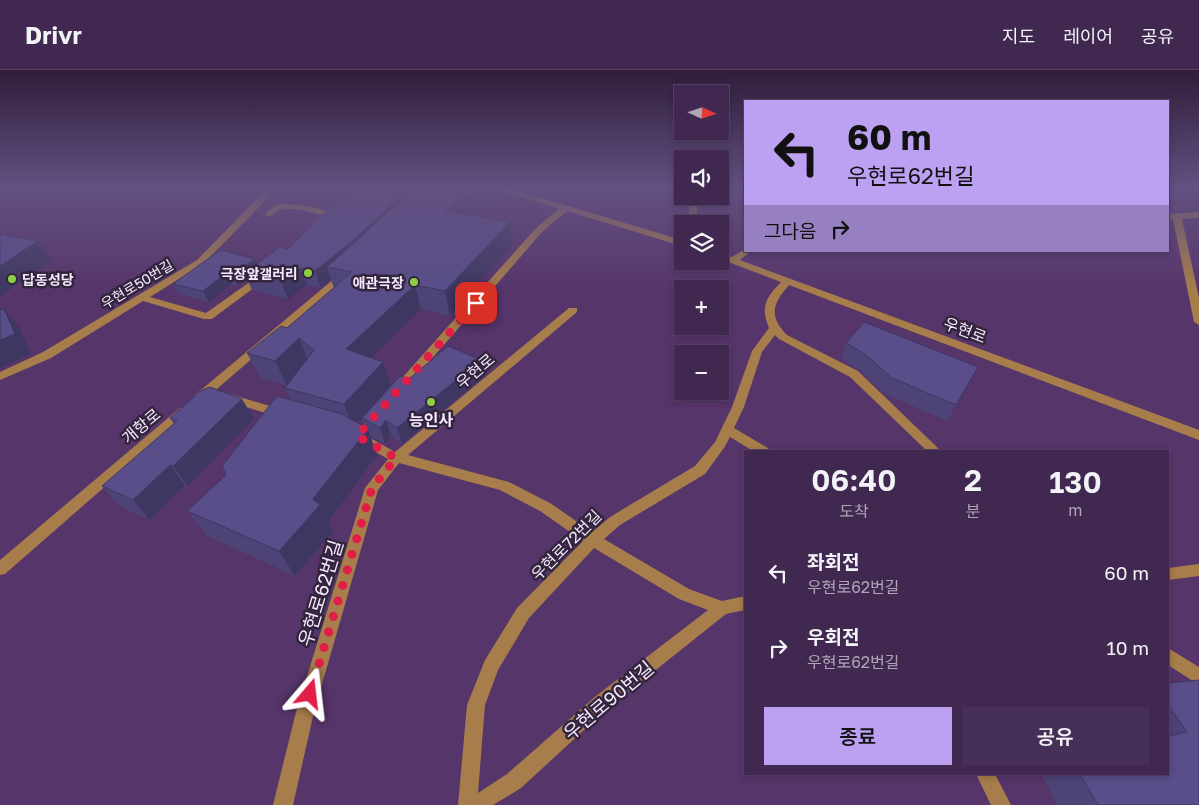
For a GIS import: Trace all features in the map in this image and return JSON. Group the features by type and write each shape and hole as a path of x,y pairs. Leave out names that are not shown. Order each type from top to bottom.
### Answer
{"street":[{"name":"우현로50번길","path":"0,376 47,355 200,262 239,222"},
{"path":"390,399 540,229 548,222"},
{"path":"618,222 674,238"},
{"path":"1173,222 1199,322"},
{"path":"733,261 746,252"},
{"name":"우현로","path":"729,259 1199,436"},
{"name":"개항로","path":"0,569 352,268"},
{"path":"142,298 208,317 274,269"},
{"path":"788,281 772,298 769,315 774,328 783,337 854,374 934,450"},
{"name":"우현로","path":"396,458 574,310"},
{"name":"우현로72번길","path":"468,805 476,705 491,666 523,613 593,540 615,521 700,470 720,445 738,407 757,351 774,328"},
{"path":"207,392 291,416"},
{"path":"727,430 762,450"},
{"path":"356,432 396,458 406,459 504,486 545,507 593,540 684,594 722,608"},
{"name":"우현로62번길","path":"283,805 305,712 372,488 396,458"},
{"path":"1169,574 1199,570"},
{"name":"우현로90번길","path":"476,805 514,781 602,702 722,608 744,603"},
{"path":"1169,657 1199,677"},
{"path":"986,775 1001,805"}],"building":[{"path":"314,222 372,222 315,271 301,268 281,282 245,273 280,247 288,249"},
{"path":"377,222 510,222 445,291 415,285 346,349 383,362 344,404 285,388 314,350 299,338 275,361 247,353 281,326 287,328 352,272 327,267"},
{"path":"0,234 38,241 0,266"},
{"path":"220,250 255,259 233,275 225,274 203,291 173,284"},
{"path":"4,309 15,334 0,340 0,310"},
{"path":"864,322 978,367 956,405 892,378 865,354 846,343"},
{"path":"448,346 481,360 397,428 386,420 380,428 362,418 400,376 409,379"},
{"path":"210,387 242,399 173,466 170,465 133,500 102,486 177,421 170,418 202,390"},
{"path":"277,396 342,414 368,429 313,499 320,505 279,551 187,511 226,475 222,466"},
{"path":"1199,680 1199,805 1098,805 1081,775 1169,775 1169,736 1187,732 1169,706 1169,683"}],"place":[{"name":"극장앞갤러리","path":"308,273"},
{"name":"답동성당","path":"12,279"},
{"name":"애관극장","path":"414,282"},
{"name":"능인사","path":"431,402"}],"route":[{"path":"310,694 372,488 396,458 357,436 476,303"}]}
